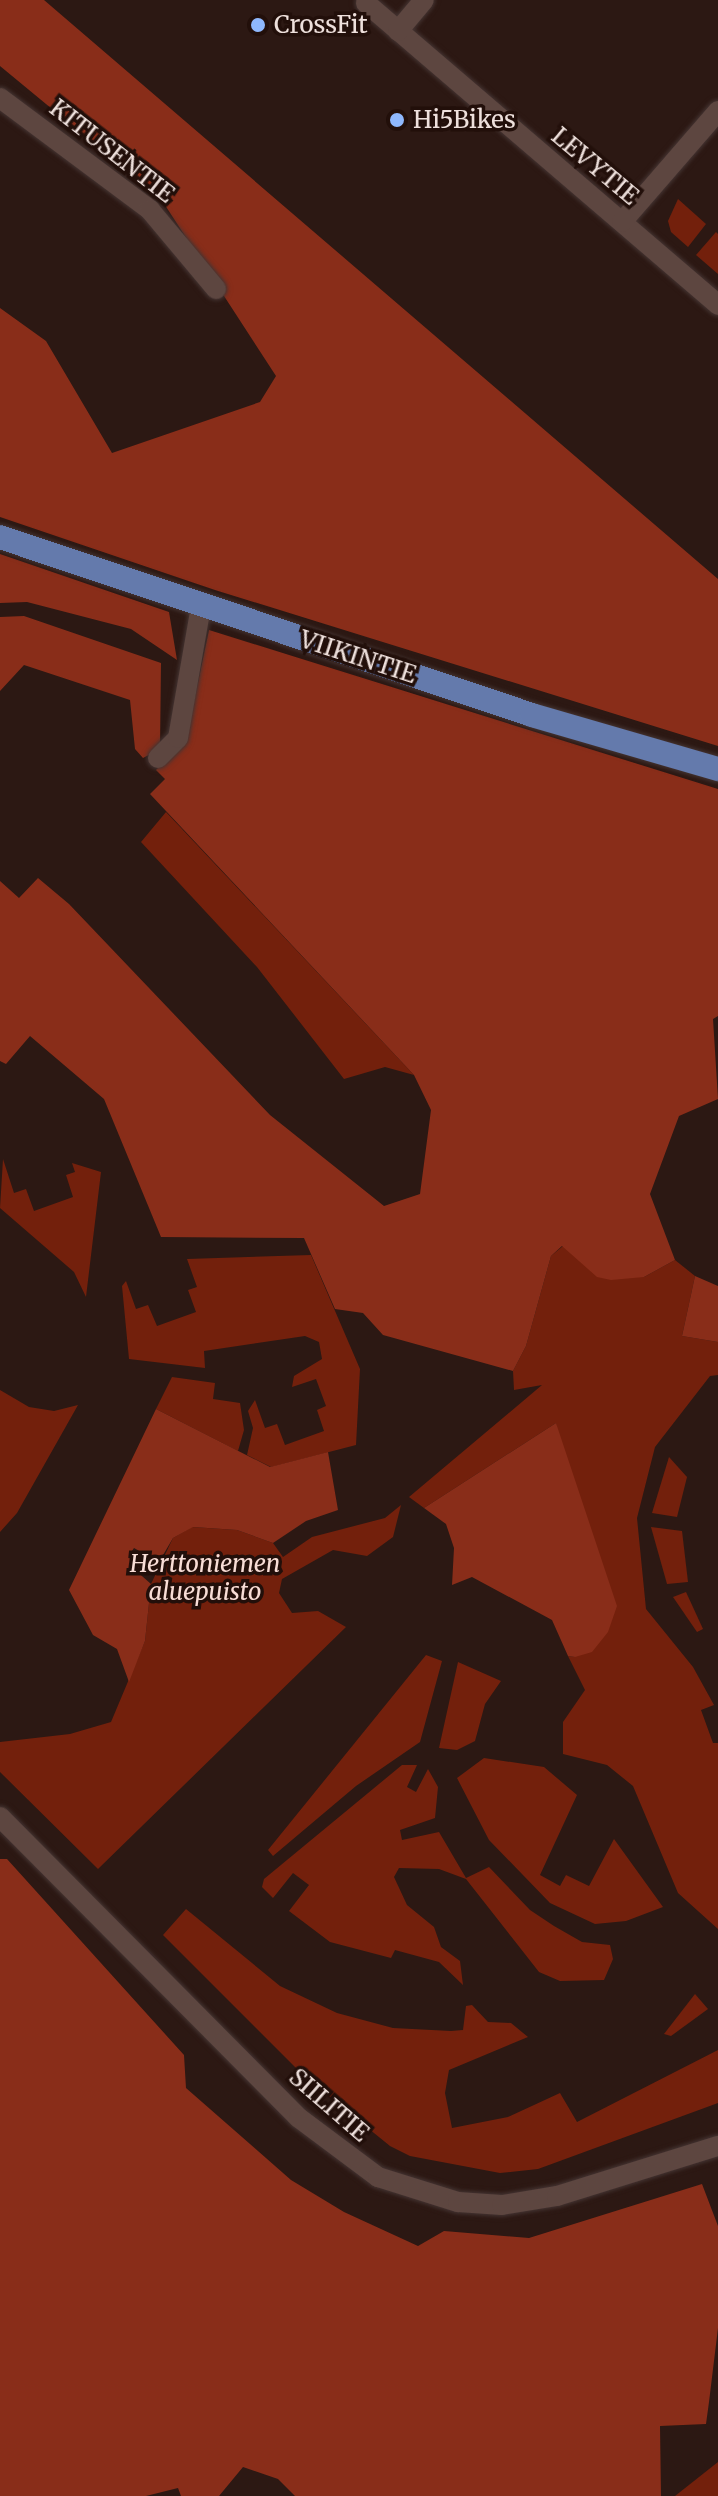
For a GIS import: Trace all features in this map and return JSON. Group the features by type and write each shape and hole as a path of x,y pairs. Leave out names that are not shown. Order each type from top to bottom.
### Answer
{"main road":[{"name":"VIIKINTIE","path":"0,537 546,719 718,769"}],"street":[{"path":"398,31 424,0"},
{"name":"LEVYTIE","path":"366,3 718,305"},
{"name":"KITUSENTIE","path":"0,98 144,205 216,289"},
{"path":"622,222 718,111"},
{"path":"158,758 178,738 201,606"},
{"name":"SIILITIE","path":"0,1817 299,2118 378,2177 458,2202 502,2205 557,2196 718,2146"}],"green space":[{"path":"678,199 706,224 688,247 671,232 668,221"},
{"path":"716,232 718,234 718,274 696,255"},
{"path":"166,812 414,1075 385,1067 344,1079 257,967 141,842"},
{"path":"3,1159 14,1193 26,1189 34,1211 73,1197 66,1175 75,1172 72,1163 101,1172 86,1297 74,1272 0,1208"},
{"path":"563,1246 644,1277 675,1260 695,1276 682,1336 718,1342 718,1375 710,1376 655,1447 637,1518 646,1609 693,1667 714,1705 701,1710 713,1743 718,1743 718,1929 678,1893 633,1786 607,1765 563,1754 563,1722 585,1690 568,1656 575,1657 556,1423 424,1508 409,1497 542,1385 514,1390 513,1371 526,1346 551,1256"},
{"path":"311,1255 360,1369 356,1445 271,1467 247,1455 253,1428 248,1411 255,1400 265,1428 277,1424 285,1445 324,1431 317,1410 326,1406 316,1379 292,1387 294,1376 322,1359 319,1342 305,1336 204,1351 205,1368 129,1359 122,1286 126,1281 136,1309 148,1305 157,1326 196,1312 188,1290 197,1287 187,1259"},
{"path":"172,1377 215,1383 213,1399 240,1403 244,1430 238,1451 156,1409"},
{"path":"0,1390 29,1407 54,1411 78,1405 17,1513 0,1532"},
{"path":"669,1457 687,1477 677,1517 652,1513"},
{"name":"Herttoniemen aluepuisto","path":"401,1505 393,1537 367,1556 333,1550 282,1579 279,1593 292,1613 318,1611 346,1627 98,1869 0,1772 0,1742 70,1734 111,1722 145,1641 151,1584 173,1538 192,1527 237,1530 273,1543 283,1557 312,1537 385,1518"},
{"path":"651,1527 682,1531 688,1582 667,1584"},
{"path":"686,1592 703,1629 697,1632 673,1597"},
{"path":"426,1655 442,1661 420,1742 356,1786 273,1856 268,1850"},
{"path":"458,1662 501,1681 485,1704 475,1741 457,1750 439,1748"},
{"path":"484,1758 544,1767 577,1795 540,1875 560,1886 566,1875 589,1886 614,1839 663,1907 626,1921 595,1924 550,1903 489,1840 457,1778"},
{"path":"402,1765 417,1765 407,1787 416,1792 428,1769 438,1787 435,1818 400,1830 402,1840 439,1832 466,1878 489,1867 530,1910 554,1926 582,1942 610,1945 613,1959 604,1980 560,1981 539,1972 466,1879 439,1869 399,1868 394,1877 407,1905 434,1927 441,1947 460,1961 463,1985 439,1962 395,1950 391,1958 330,1942 289,1911 309,1885 293,1873 273,1898 262,1887 264,1879"},
{"path":"186,1909 280,1986 337,2013 393,2028 451,2031 463,2030 466,2006 472,2005 488,2022 511,2023 528,2037 449,2070 445,2093 452,2128 508,2117 560,2093 577,2122 718,2050 718,2103 538,2169 500,2173 410,2156 390,2146 305,2077 163,1935"},
{"path":"695,1994 708,2009 671,2036 664,2034"},
{"path":"718,2462 718,2496 675,2496"}],"shaded area":[{"path":"0,0 44,0 718,579 718,746 215,590 0,517 0,308 46,341 112,453 260,402 276,376 161,199 0,66"},
{"path":"0,554 169,612 177,660 131,629 27,602 0,603"},
{"path":"24,616 161,663 160,749 143,758 135,749 130,700 24,665 0,691 0,617"},
{"path":"209,630 718,789 718,1016 713,1019 718,1099 679,1116 650,1194 675,1260 644,1277 611,1280 597,1277 562,1246 551,1256 526,1346 513,1371 383,1335 363,1313 335,1309 304,1238 161,1237 104,1099 30,1036 6,1064 0,1061 0,881 19,898 38,878 69,904 270,1115 384,1206 420,1194 431,1110 414,1075 150,794 165,779 156,770 186,740"},
{"path":"695,1276 718,1286 718,1342 682,1336"},
{"path":"156,1409 270,1467 328,1452 338,1510 306,1521 273,1543 237,1530 193,1527 173,1538 159,1562 134,1548 130,1554 134,1569 151,1584 145,1641 129,1682 117,1649 93,1635 69,1590"},
{"path":"556,1423 617,1606 608,1632 592,1652 575,1657 568,1656 552,1620 472,1577 452,1585 454,1548 446,1524 424,1508"},
{"path":"0,1859 7,1859 184,2055 186,2088 291,2180 344,2212 418,2246 444,2231 529,2238 702,2184 718,2226 718,2328 709,2402 706,2424 660,2426 661,2496 295,2496 278,2479 243,2467 219,2496 181,2496 178,2488 146,2496 0,2496"}],"place":[{"name":"CrossFit","path":"258,25"},
{"name":"Hi5Bikes","path":"397,120"}]}
